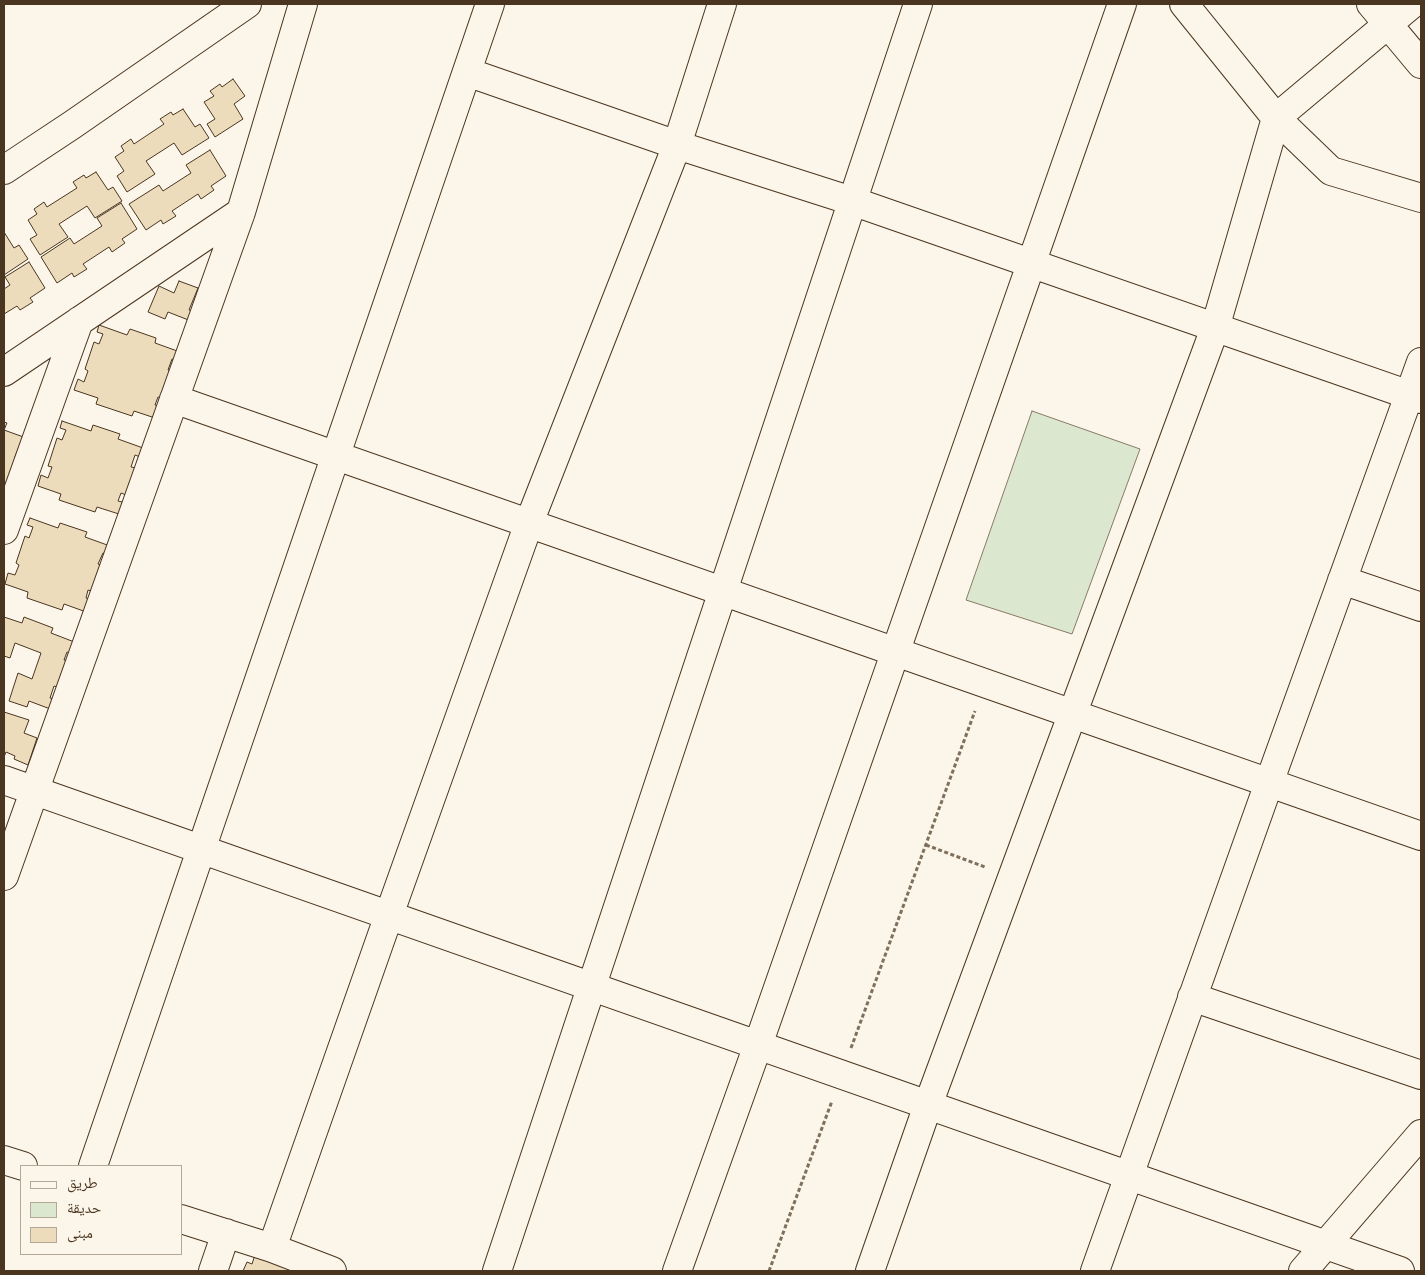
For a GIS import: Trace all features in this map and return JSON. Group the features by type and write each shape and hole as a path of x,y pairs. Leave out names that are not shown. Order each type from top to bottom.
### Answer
{"street":[{"path":"4,170 72,126 246,4"},
{"path":"4,876 241,212 303,4"},
{"path":"94,1165 490,4"},
{"path":"272,1248 529,523 677,145 722,4"},
{"path":"497,1271 918,4"},
{"path":"677,1271 758,1045 1122,4"},
{"path":"1184,4 1276,118 1331,171 1421,198"},
{"path":"1371,4 1421,64"},
{"path":"870,1271 928,1105 1215,328 1276,118 1412,4"},
{"path":"467,72 677,145 852,201 1415,397"},
{"path":"4,372 241,212"},
{"path":"4,530 79,321"},
{"path":"1095,1271 1342,580 1415,397 1421,362"},
{"path":"174,399 1421,836"},
{"path":"1342,580 1421,607"},
{"path":"4,780 1400,1271"},
{"path":"1192,997 1421,1075"},
{"path":"1303,1271 1421,1134"},
{"path":"4,1160 21,1165"},
{"path":"182,1219 272,1248 332,1271"},
{"path":"213,1271 226,1233"},
{"path":"1416,1271 1421,1264"}],"path":[{"path":"769,1271 985,684"},
{"path":"926,845 1012,877"}],"green space":[{"path":"1032,411 1140,449 1072,634 966,600"}],"building":[{"path":"233,79 245,96 234,104 243,119 215,137 207,124 215,119 204,102 214,96 210,91 220,84 222,87"},
{"path":"183,109 195,127 200,124 209,138 182,155 174,143 146,161 155,174 127,192 117,176 124,171 115,157 124,151 121,146 131,139 134,144 164,124 160,119 171,112 173,115"},
{"path":"210,150 226,176 211,186 214,190 201,199 198,194 172,211 176,216 163,224 161,220 146,230 129,204 159,185 163,191 191,173 186,165"},
{"path":"96,172 108,190 113,187 122,201 95,218 87,206 59,224 68,237 40,255 30,239 37,235 28,220 37,214 34,209 44,202 47,207 77,188 73,182 84,175 86,178"},
{"path":"121,203 137,229 122,239 125,243 112,252 109,247 83,264 87,269 74,277 72,273 57,283 41,257 70,238 74,244 102,226 97,218"},
{"path":"4,232 14,248 19,245 28,259 4,275"},
{"path":"29,262 45,288 30,298 33,302 20,310 17,306 4,314 4,289 10,285 5,277"},
{"path":"179,281 198,288 189,310 194,312 191,321 168,312 165,319 148,312 159,286 174,293"},
{"path":"99,325 127,335 130,329 156,338 155,343 180,352 177,360 172,359 168,370 172,372 163,398 158,397 155,405 162,407 158,419 134,411 132,416 96,404 98,398 74,390 78,379 84,382 88,371 85,369 94,342 99,344 103,334 97,332"},
{"path":"62,421 91,431 93,425 120,434 118,439 143,448 140,457 135,455 131,467 136,468 126,495 121,493 118,501 126,503 122,515 97,507 95,512 59,500 61,494 38,486 41,475 48,478 52,467 48,466 57,438 62,440 66,430 60,428"},
{"path":"4,430 29,439 27,444 21,442 15,457 21,459 4,505"},
{"path":"30,518 58,528 60,523 87,532 85,537 110,546 107,554 103,553 98,564 103,566 94,592 88,590 86,598 93,601 89,613 64,604 62,610 27,598 28,592 5,584 8,573 15,575 19,565 16,563 25,536 29,538 33,527 27,525"},
{"path":"4,617 22,623 24,617 53,628 51,633 77,643 73,654 67,652 64,660 69,661 60,688 54,686 50,698 57,700 53,710 29,701 27,707 9,701 18,673 32,679 41,653 15,643 10,658 4,656"},
{"path":"4,712 29,720 24,733 37,738 28,765 14,759 15,756 6,752 4,757"},
{"path":"257,1249 310,1271 243,1271 247,1262 252,1264"}]}
